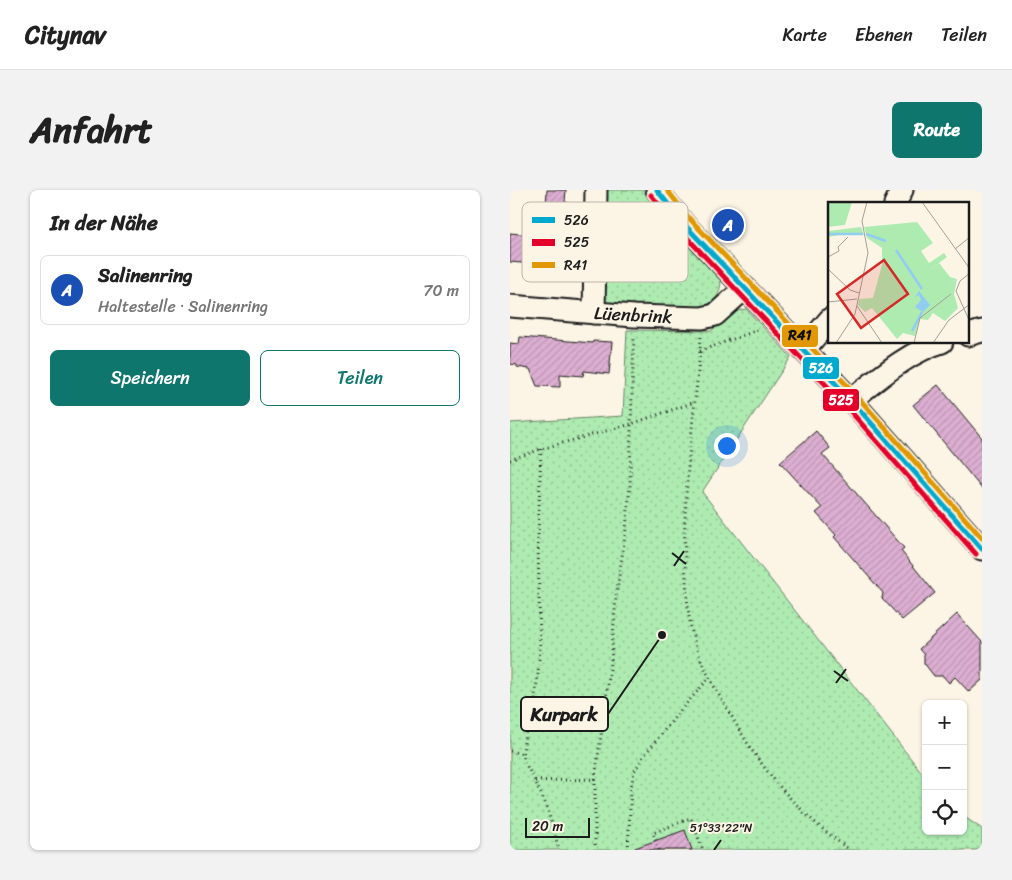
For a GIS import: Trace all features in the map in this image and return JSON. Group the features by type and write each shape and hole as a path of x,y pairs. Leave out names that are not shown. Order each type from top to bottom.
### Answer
{"street":[{"path":"657,190 666,202"},
{"path":"896,202 902,190"},
{"path":"688,228 851,400 982,549"},
{"path":"594,313 595,282"},
{"name":"Lüenbrink","path":"510,306 634,316 702,318 715,315 744,288"},
{"path":"804,350 828,321"},
{"path":"851,400 904,361 938,344"}],"path":[{"path":"595,850 595,779 611,662 616,597 630,487 634,316"},
{"path":"702,318 686,489 685,567 691,624 700,658 743,737 771,775 806,814 850,850"},
{"path":"700,351 765,328 775,319"},
{"path":"510,460 541,449 631,424 694,402"},
{"path":"541,449 538,538 540,648 534,704 525,735 522,754 536,781 551,821 559,850"},
{"path":"628,850 631,788 634,772 643,757 679,712 710,677"},
{"path":"510,751 522,754"},
{"path":"536,781 595,779"},
{"path":"659,850 652,833 691,818 703,850"}],"green space":[{"path":"600,190 647,190 657,202 600,202"},
{"path":"688,237 721,275 717,296 701,308 599,306 599,282 688,282"},
{"path":"746,309 791,357 702,492 922,773 922,835 967,835 967,819 982,829 982,850 510,850 510,423 623,416 627,330 711,331 732,312"}],"building":[{"path":"547,190 566,190 565,202 546,202"},
{"path":"510,233 522,234 522,263 510,262"},
{"path":"520,337 593,343 593,341 612,342 609,374 584,371 583,376 560,374 560,387 537,386 530,369 510,364 510,343 519,344"},
{"path":"938,385 982,438 982,489 913,405"},
{"path":"816,431 830,448 822,454 904,548 901,551 935,593 902,620 882,598 883,593 834,537 836,535 816,513 822,508 780,462"},
{"path":"957,614 982,642 982,680 969,692 955,677 949,683 943,676 934,676 924,663 924,655 919,649"},
{"path":"685,830 692,850 635,850 635,848"}],"transit line":[{"name":"526","path":"657,190 666,202"},
{"name":"R41","path":"667,190 676,202"},
{"name":"525","path":"651,195 657,202"},
{"name":"R41","path":"688,217 856,395 982,538"},
{"name":"526","path":"688,228 851,400 982,549"},
{"name":"525","path":"688,239 845,405 976,554"}],"place":[{"name":"Salinenring","path":"728,225"},
{"name":"Kurpark","path":"662,635"}]}
